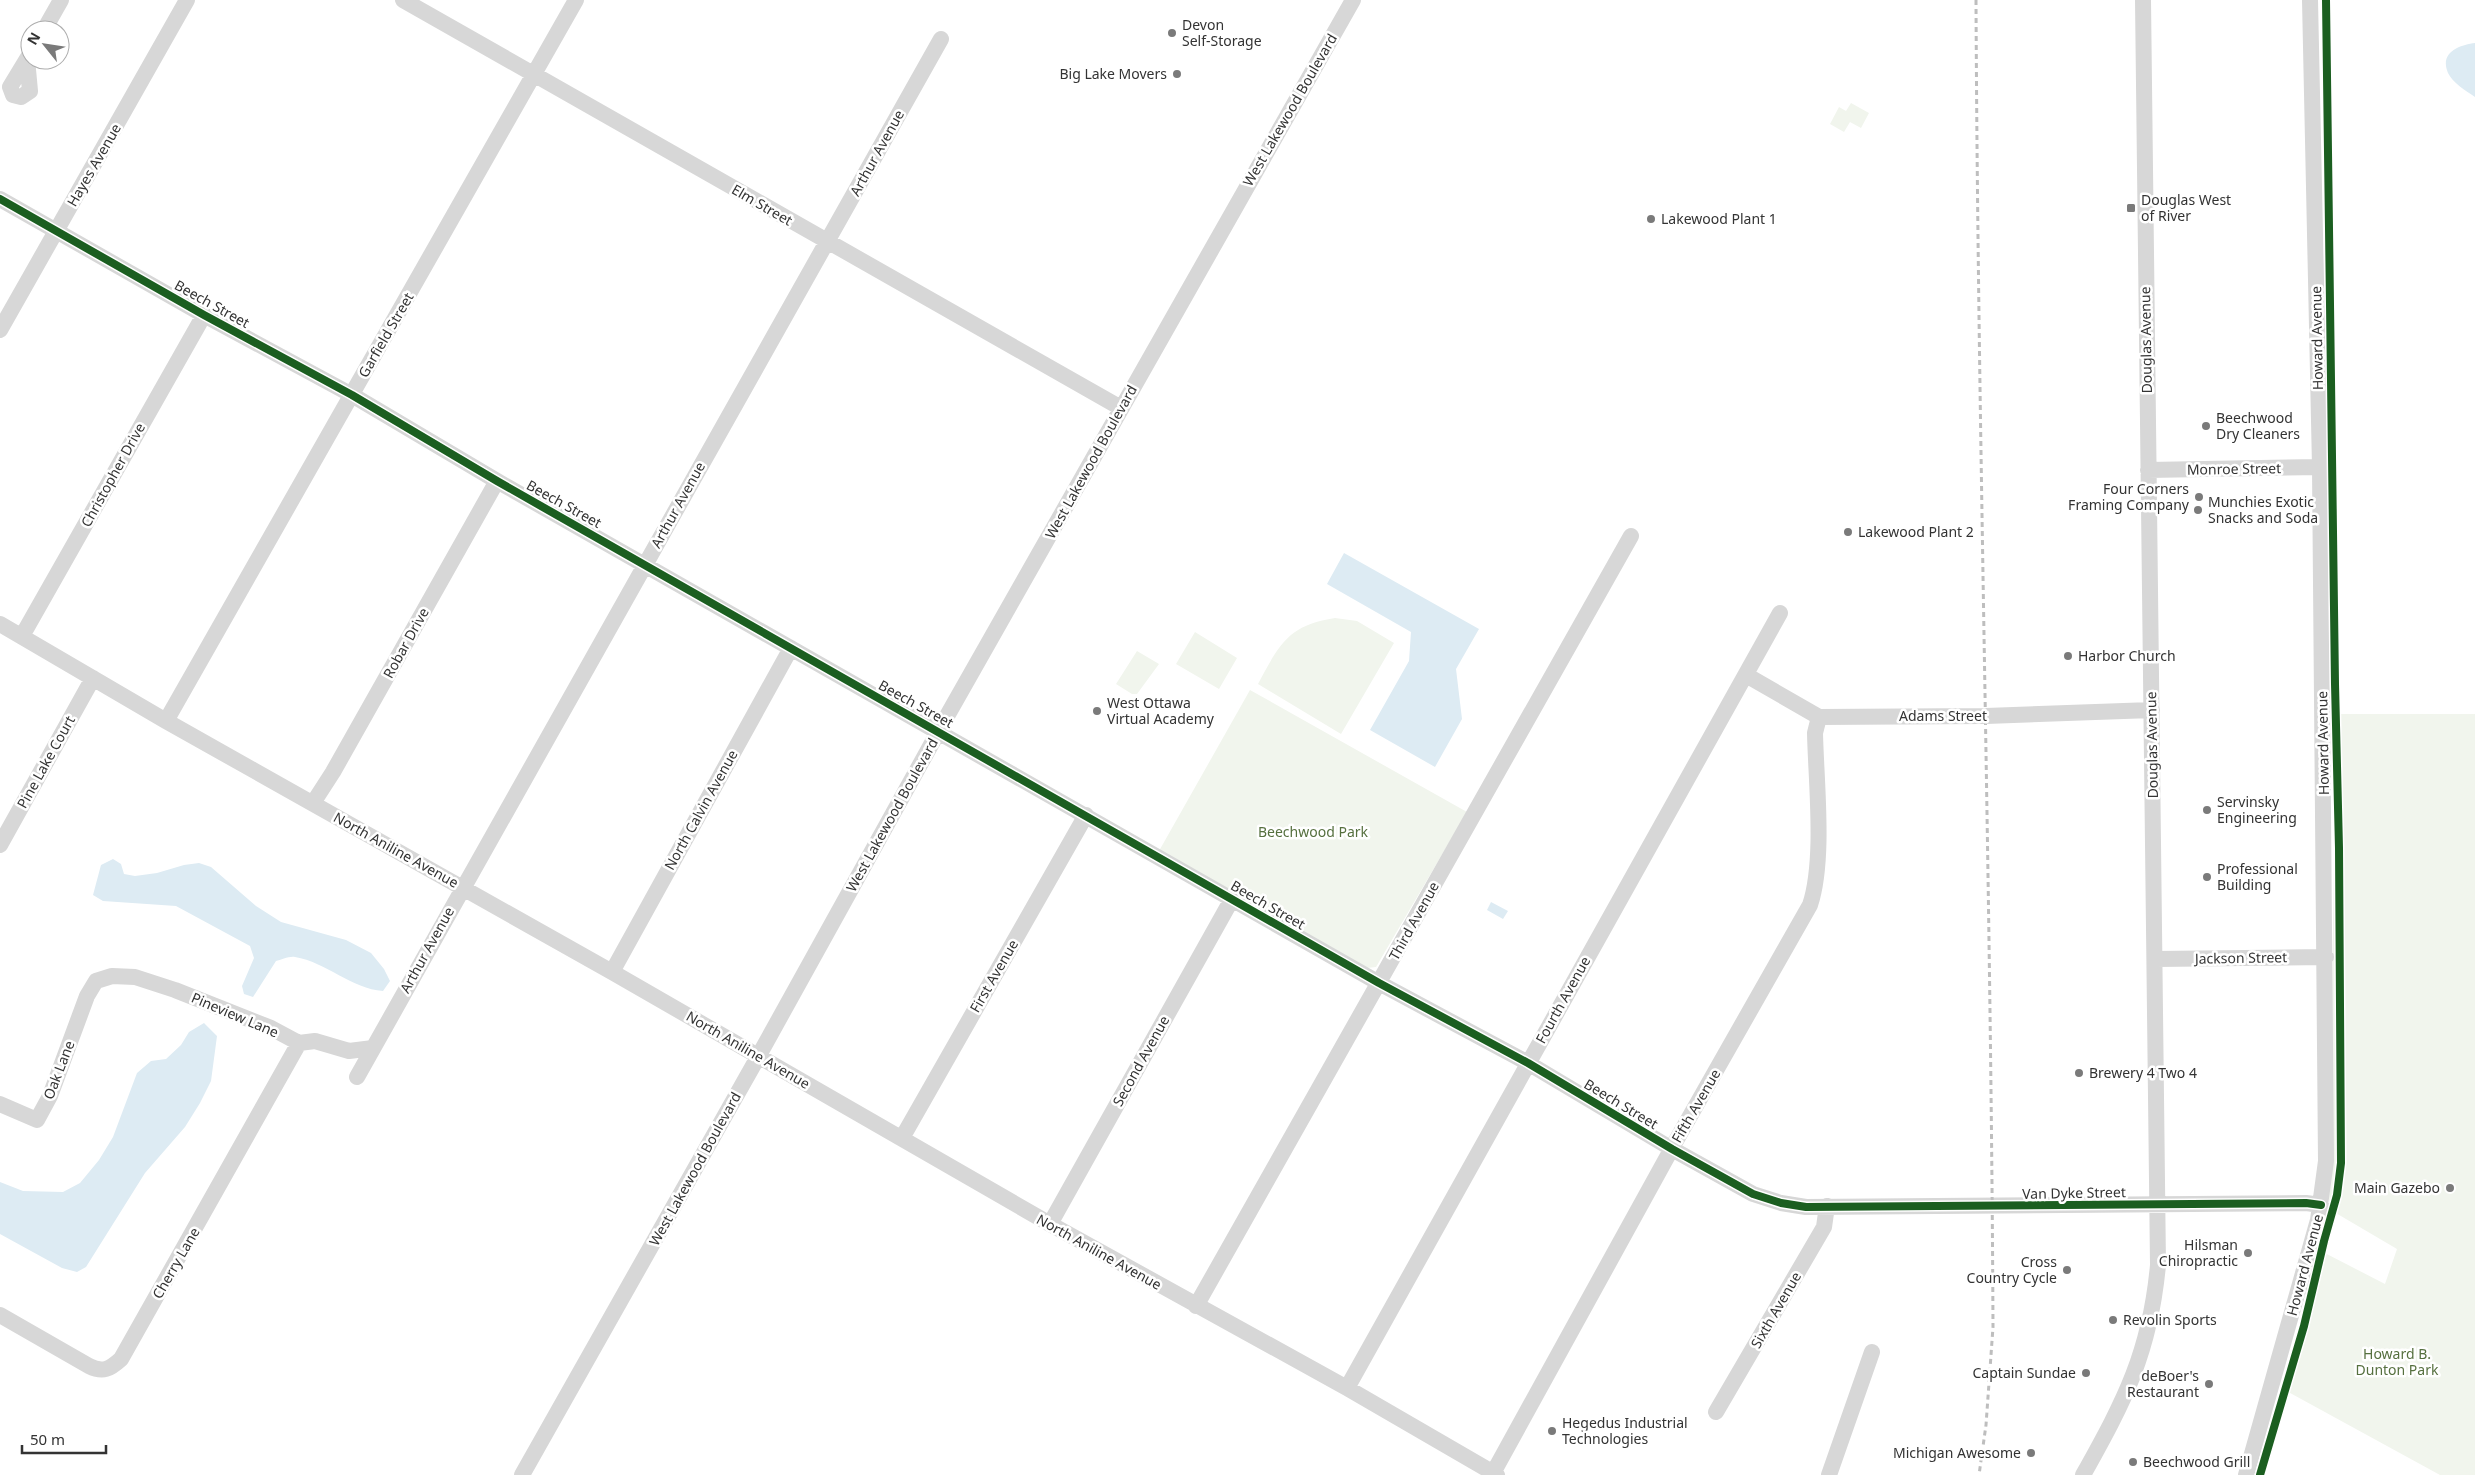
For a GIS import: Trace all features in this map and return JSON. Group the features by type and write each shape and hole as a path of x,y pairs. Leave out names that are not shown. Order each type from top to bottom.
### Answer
{"street":[{"path":"50,20 61,0"},
{"name":"Hayes Avenue","path":"0,330 188,0"},
{"name":"Elm Street","path":"403,0 1121,408"},
{"name":"Garfield Street","path":"166,721 576,0"},
{"name":"West Lakewood Boulevard","path":"522,1475 939,731 1353,0"},
{"name":"Douglas Avenue","path":"2083,1475 2125,1397 2139,1364 2149,1329 2158,1265 2159,1205 2143,0"},
{"name":"Howard Avenue","path":"2246,1475 2299,1291 2321,1206 2327,1144 2320,467 2310,0"},
{"name":"Arthur Avenue","path":"357,1077 462,887 941,39"},
{"name":"Beech Street","path":"0,199 204,315 352,395 497,481 645,563 1379,983 1528,1063 1672,1149 1753,1194 1781,1203 1806,1207 1828,1206"},
{"name":"Christopher Drive","path":"22,636 204,315"},
{"name":"Monroe Street","path":"2148,470 2320,467"},
{"name":"Robar Drive","path":"313,803 333,772 497,481"},
{"name":"Third Avenue","path":"1196,1306 1631,536"},
{"name":"Fourth Avenue","path":"1347,1388 1780,613"},
{"name":"North Aniline Avenue","path":"0,624 166,721 612,972 1050,1224 1347,1388 1495,1474"},
{"name":"North Calvin Avenue","path":"612,972 791,648"},
{"path":"1746,675 1819,717"},
{"name":"Pine Lake Court","path":"0,845 93,678"},
{"name":"Adams Street","path":"1819,717 1986,716 2152,710"},
{"name":"Fifth Avenue","path":"1495,1474 1672,1149 1810,905 1815,891 1818,852 1815,733 1819,717"},
{"name":"First Avenue","path":"902,1138 1086,815"},
{"name":"Second Avenue","path":"1050,1224 1232,899"},
{"name":"Jackson Street","path":"2156,959 2326,957"},
{"name":"Pineview Lane","path":"96,981 112,976 135,977 175,990 271,1028 299,1044"},
{"name":"Oak Lane","path":"0,1104 37,1120 42,1114 87,996 96,981"},
{"path":"299,1044 315,1041 349,1051 373,1048"},
{"name":"Cherry Lane","path":"0,1315 99,1371 110,1369 121,1359 299,1044"},
{"name":"Van Dyke Street","path":"1828,1206 2306,1204 2321,1206"},
{"name":"Sixth Avenue","path":"1716,1412 1824,1227 1828,1206"},
{"path":"1829,1475 1872,1352"}],"green space":[{"path":"1851,103 1869,113 1861,128 1850,122 1844,132 1830,124 1839,107 1846,111"},
{"path":"1335,618 1357,621 1394,643 1341,734 1258,684 1272,658 1287,639 1306,626"},
{"path":"1195,632 1237,658 1219,689 1176,664"},
{"path":"1137,651 1159,664 1137,694 1132,694 1116,684"},
{"name":"Beechwood Park","path":"1250,690 1467,812 1376,967 1367,968 1159,851"},
{"name":"Howard B. Dunton Park","path":"2336,714 2475,714 2475,1475 2440,1475 2283,1389 2319,1250 2385,1284 2397,1249 2329,1209"}],"shaded area":[{"path":"2475,43 2475,97 2453,80 2448,73 2446,60 2452,51 2457,48"},
{"path":"1344,553 1479,629 1456,669 1462,719 1435,767 1370,730 1409,661 1411,632 1327,584"},
{"path":"113,859 121,864 124,874 135,876 199,863 211,867 256,906 281,922 346,940 371,953 384,969 390,981 383,991 372,989 350,981 317,964 290,957 276,961 253,997 244,994 242,986 254,958 250,946 176,906 103,901 93,895 101,865"},
{"path":"1491,902 1508,911 1503,919 1487,910"},
{"path":"204,1023 217,1036 211,1081 185,1127 145,1173 86,1267 77,1272 62,1268 0,1234 0,1182 23,1191 63,1192 80,1183 99,1160 113,1137 137,1073 151,1061 166,1059 181,1045 189,1032"}],"railway":[{"path":"1976,0 1993,1327 1986,1425 1979,1475"}],"cycle path":[{"path":"2260,1475 2304,1326 2337,1195 2341,1163 2339,848 2326,0"},
{"path":"0,199 204,315 352,395 497,481 1379,983 1528,1063 1672,1149 1753,1194 1781,1203 1806,1207 2306,1203 2321,1205"}],"place":[{"name":"Devon Self-Storage","path":"1172,33"},
{"name":"Big Lake Movers","path":"1177,74"},
{"name":"Douglas West of River","path":"2131,208"},
{"name":"Lakewood Plant 1","path":"1651,219"},
{"name":"Beechwood Dry Cleaners","path":"2206,426"},
{"name":"Four Corners Framing Company","path":"2199,497"},
{"name":"Munchies Exotic Snacks and Soda","path":"2198,510"},
{"name":"Lakewood Plant 2","path":"1848,532"},
{"name":"Harbor Church","path":"2068,656"},
{"name":"West Ottawa Virtual Academy","path":"1097,711"},
{"name":"Servinsky Engineering","path":"2207,810"},
{"name":"Professional Building","path":"2207,877"},
{"name":"Brewery 4 Two 4","path":"2079,1073"},
{"name":"Main Gazebo","path":"2450,1188"},
{"name":"Hilsman Chiropractic","path":"2248,1253"},
{"name":"Cross Country Cycle","path":"2067,1270"},
{"name":"Revolin Sports","path":"2113,1320"},
{"name":"Captain Sundae","path":"2086,1373"},
{"name":"deBoer's Restaurant","path":"2209,1384"},
{"name":"Hegedus Industrial Technologies","path":"1552,1431"},
{"name":"Michigan Awesome","path":"2031,1453"},
{"name":"Beechwood Grill","path":"2133,1462"}]}
